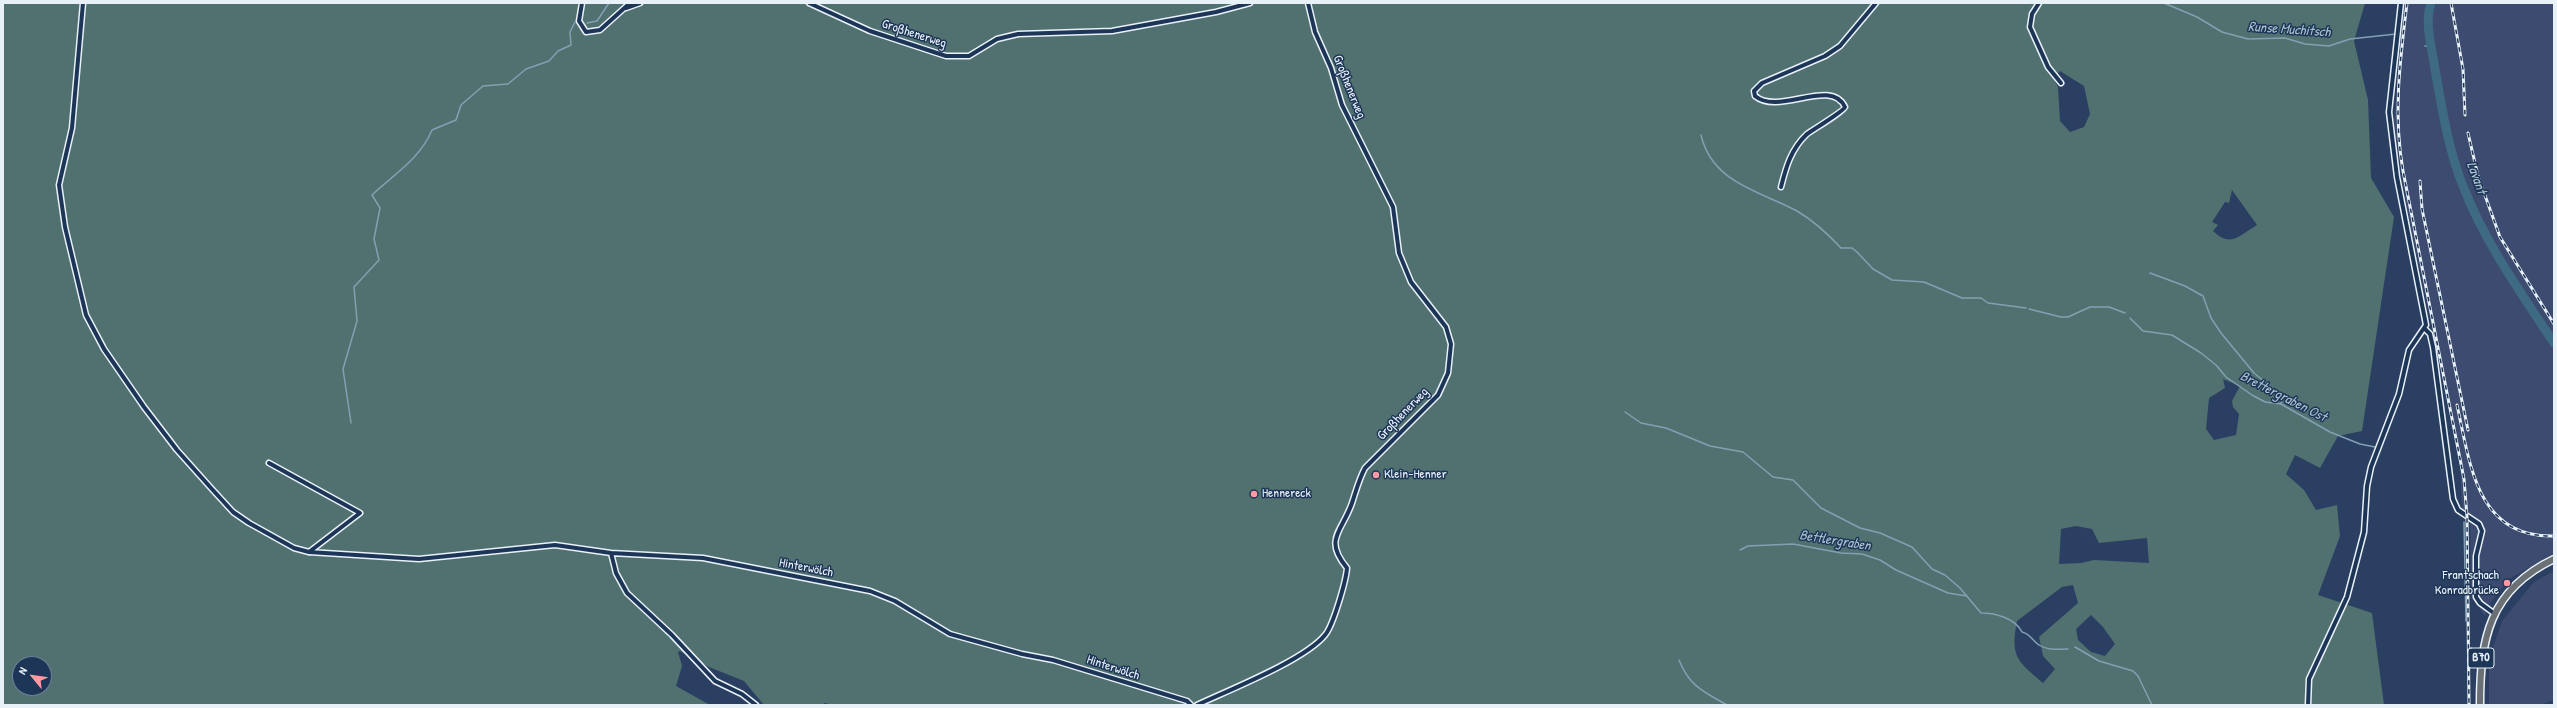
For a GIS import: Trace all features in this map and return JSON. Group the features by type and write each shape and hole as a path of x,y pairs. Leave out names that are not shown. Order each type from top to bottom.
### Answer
{"main road":[{"name":"B70","path":"2480,705 2483,644 2495,614 2521,580 2554,559"}],"street":[{"name":"Hinterwölch","path":"82,3 74,113 59,185 65,227 86,315 104,349 144,407 177,450 233,512 249,523 294,548 309,552 419,560 540,546 702,558 870,590 895,601 950,634 1022,654 1059,661 1187,701 1191,705"},
{"path":"582,3 579,21 586,32 600,30 630,3"},
{"path":"624,9 640,3"},
{"name":"Großhenerweg","path":"810,3 878,33 946,56 969,56 997,39 1018,34 1112,31 1216,12 1250,3"},
{"name":"Großhenerweg","path":"1197,705 1307,652 1326,634 1346,580 1347,568 1336,555 1335,539 1352,505 1359,478 1365,468 1438,395 1448,373 1451,344 1446,327 1411,282 1399,253 1393,207 1342,105 1330,68 1315,32 1308,3"},
{"path":"1782,187 1789,158 1797,146 1822,122 1842,112 1845,107 1840,98 1829,95 1797,101 1763,101 1755,96 1754,91 1762,83 1825,56 1840,46 1876,3"},
{"path":"2039,3 2032,14 2030,27 2048,68 2061,82"},
{"path":"2308,705 2309,679 2347,597 2364,532 2367,486 2371,467 2399,394 2409,350 2425,329 2426,320 2397,177 2390,128 2389,112 2401,3"},
{"path":"2425,329 2430,334 2433,347 2453,499 2458,510 2479,524 2482,531 2476,556 2476,597 2487,609 2495,614"},
{"path":"269,463 315,490 360,512 359,515 309,552"},
{"path":"611,552 616,573 627,593 672,635 715,681 742,694 756,705"}],"shaded area":[{"path":"2404,3 2554,3 2554,553 2509,579 2491,602 2485,616 2471,596 2470,514 2462,510 2460,467 2455,438 2407,208 2394,124"},
{"path":"2554,571 2554,700 2540,705 2489,705 2489,659 2502,621 2534,582"}],"green space":[{"path":"3,3 2365,3 2354,41 2368,100 2371,178 2394,217 2362,431 2338,436 2320,468 2295,455 2286,474 2304,490 2316,510 2337,505 2340,536 2318,595 2372,613 2384,705 835,705 824,703 823,705 764,705 744,681 709,667 680,651 678,652 682,666 676,686 710,705 3,705","holes":["2060,71 2084,86 2090,114 2084,127 2070,132 2060,121 2058,87 2053,78","2232,190 2257,225 2235,238 2225,239 2213,231 2218,225 2212,222 2225,202 2229,203","2223,379 2240,386 2232,401 2233,407 2239,414 2236,435 2214,440 2206,429 2209,398 2225,388","2076,526 2092,529 2099,543 2147,538 2149,563 2094,560 2081,563 2059,564 2061,529","2073,585 2078,603 2039,637 2043,656 2055,669 2043,683 2027,669 2018,657 2015,650 2014,642 2017,621 2062,587","2091,615 2103,627 2115,644 2105,656 2091,652 2078,640 2076,629"]}],"waterway":[{"path":"587,23 597,21 609,3"},
{"name":"Runse Muchitsch","path":"2164,3 2197,17 2222,32 2248,39 2285,38 2305,44 2329,46 2350,39 2396,34"},
{"name":"Lavant","path":"2431,3 2428,27 2440,99 2453,158 2463,186 2482,228 2504,267 2554,343"},
{"path":"351,423 343,369 357,321 354,287 379,260 374,239 380,208 372,195 414,158 427,140 432,130 456,120 461,105 483,86 508,84 526,69 549,61 558,51 571,45 570,32 575,22"},
{"name":"Runse Muchitsch","path":"2425,46 2431,47"},
{"name":"Brettergraben Ost","path":"1701,135 1707,151 1715,164 1726,175 1739,184 1797,211 1820,228 1841,248 1852,248 1873,269 1892,280 1924,282 1962,298 1981,298 1988,303 2026,308"},
{"path":"2150,273 2185,286 2203,296 2211,318 2221,333 2254,373 2282,396 2281,404"},
{"name":"Brettergraben Ost","path":"2029,309 2061,317 2068,317 2090,307 2109,307 2125,313"},
{"name":"Brettergraben Ost","path":"2130,318 2143,331 2172,335 2201,353 2216,365 2226,377 2265,402 2281,404 2330,432 2360,444 2375,447"},
{"path":"1625,412 1641,423 1666,428 1710,446 1743,452 1773,477 1793,480 1821,508 1860,528 1880,533 1912,547 1932,569 1945,575 1960,588 1981,613 1998,615 2010,620 2015,623 2022,632 2027,634 2042,647 2068,649"},
{"name":"Brettergraben Ost","path":"2464,522 2466,621"},
{"name":"Bettlergraben","path":"1740,550 1748,546 1793,544 1841,553 1862,554 1880,560 1896,570 1948,593 1967,596"},
{"path":"2075,647 2099,661 2133,671 2138,676 2152,705"},
{"path":"1679,660 1687,676 1698,687 1727,705"}],"railway":[{"path":"2407,3 2402,45 2398,129 2403,171 2464,479 2467,517 2469,705"},
{"path":"2451,3 2463,69 2465,115"},
{"path":"2468,133 2478,176 2500,237 2554,324"},
{"path":"2420,181 2422,209 2468,430"},
{"path":"2457,405 2473,472 2481,493 2492,511 2508,525 2528,533 2554,536"}],"place":[{"name":"Klein-Henner","path":"1376,475"},
{"name":"Hennereck","path":"1254,494"},
{"name":"Frantschach Konradbrücke","path":"2507,583"}]}
